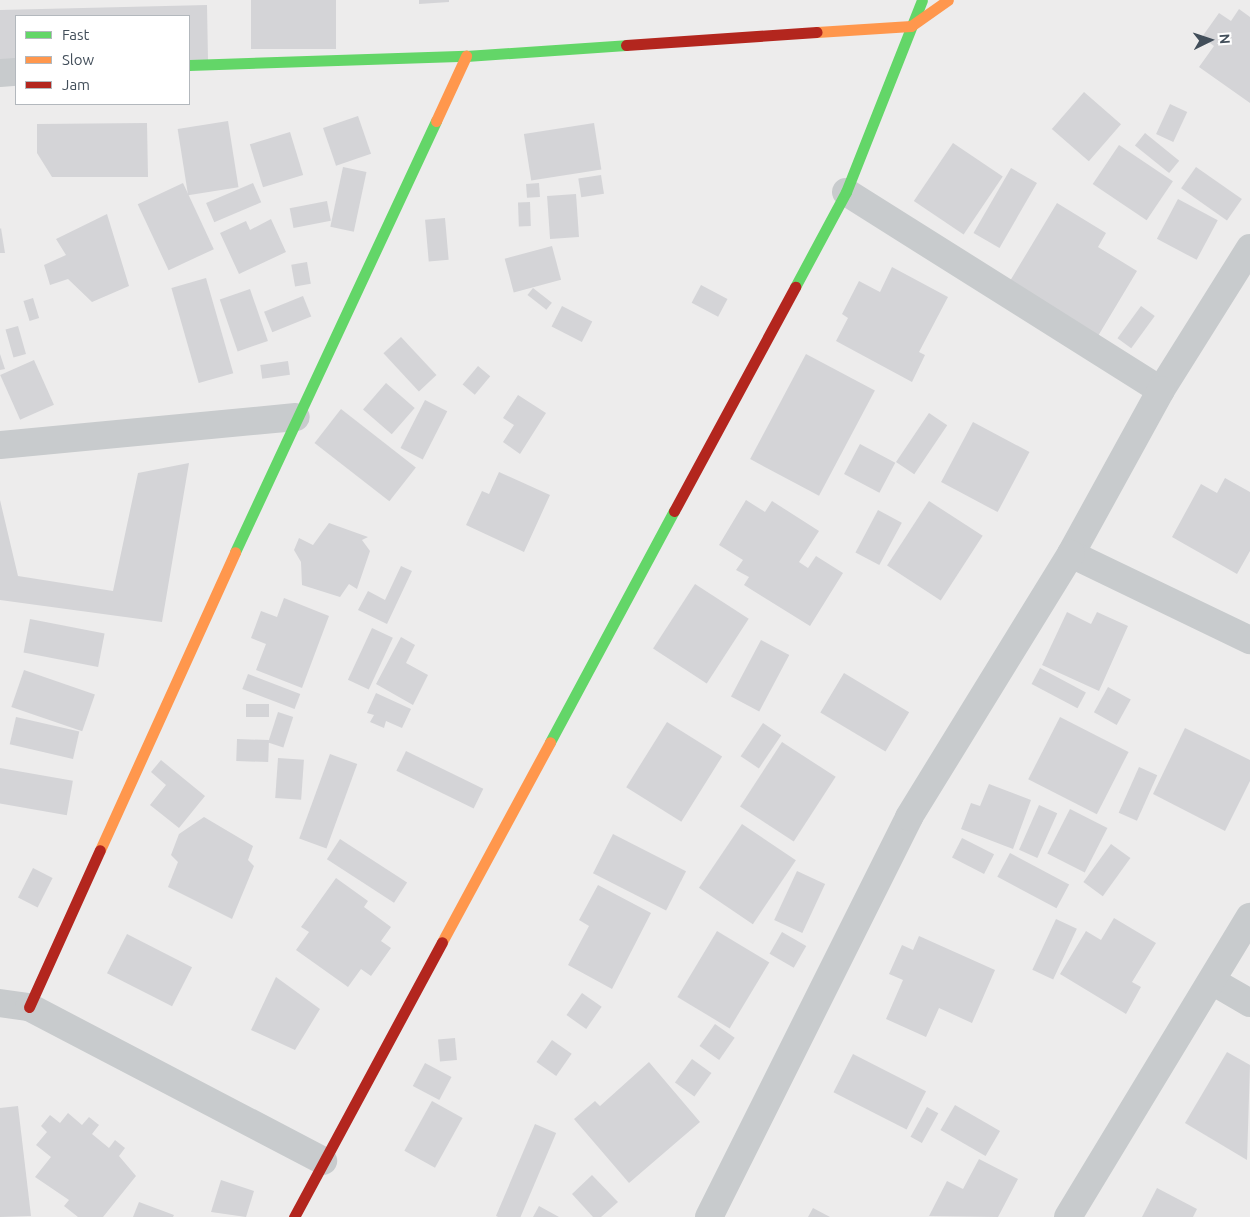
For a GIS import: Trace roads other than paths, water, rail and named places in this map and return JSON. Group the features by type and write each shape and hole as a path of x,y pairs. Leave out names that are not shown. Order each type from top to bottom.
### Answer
{"street":[{"path":"294,1217 846,192 922,0"},
{"path":"190,65 466,56 911,26 948,0"},
{"path":"30,1007 296,416 466,56"},
{"path":"0,72 15,72"},
{"path":"846,192 1160,390"},
{"path":"708,1217 909,817 1071,554 1160,390 1250,248"},
{"path":"0,445 296,416"},
{"path":"1071,554 1250,640"},
{"path":"1068,1217 1250,917"},
{"path":"1212,981 1250,1003"},
{"path":"0,1003 30,1007 323,1161"}]}
